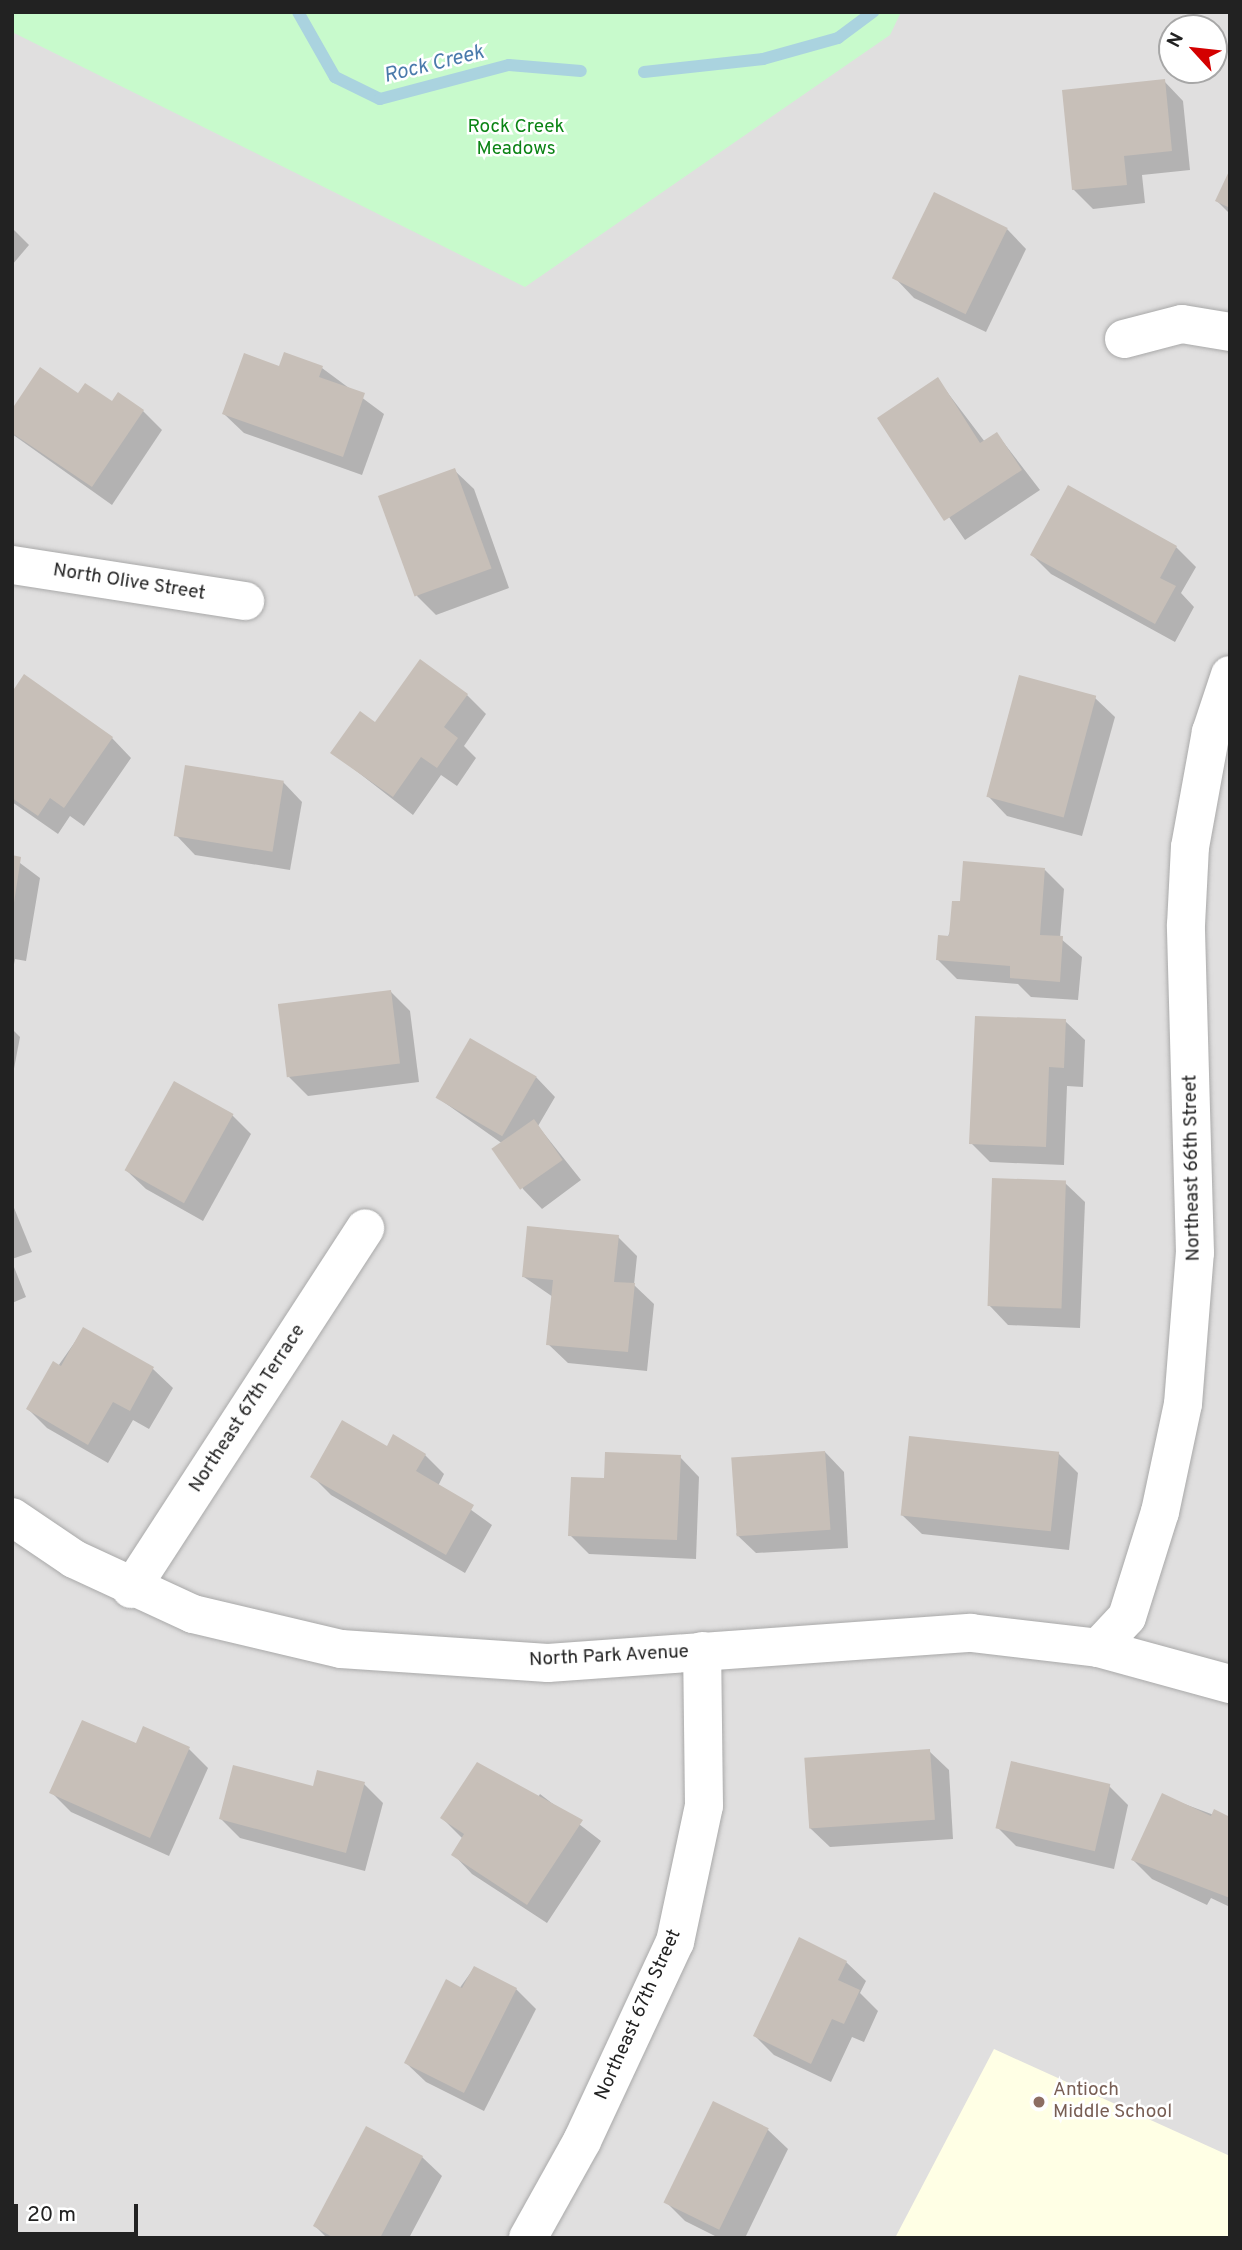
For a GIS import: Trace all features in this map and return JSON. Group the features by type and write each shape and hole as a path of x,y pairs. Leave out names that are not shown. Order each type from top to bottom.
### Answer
{"street":[{"path":"1124,339 1182,324 1230,332"},
{"name":"North Olive Street","path":"12,565 246,601"},
{"name":"Northeast 66th Street","path":"1098,1648 1127,1617 1160,1512 1183,1405 1195,1253 1186,925 1189,848 1211,732 1230,675"},
{"name":"Northeast 67th Terrace","path":"131,1589 365,1228"},
{"name":"North Park Avenue","path":"12,1517 131,1589 260,1634 424,1659 548,1663 971,1633 1098,1648 1230,1684"},
{"name":"Northeast 67th Street","path":"528,2238 582,2141 675,1942 704,1806 702,1651"}],"shaded area":[{"path":"12,12 1230,12 1230,2238 12,2238"},
{"name":"Antioch Middle School","path":"994,2049 1230,2156 1230,2238 895,2238"}],"green space":[{"name":"Rock Creek Meadows","path":"12,12 901,12 890,35 525,287 12,32"}],"building":[{"path":"1158,80 1158,84 1165,84 1172,151 1124,156 1127,185 1072,190 1062,90"},
{"path":"1230,169 1230,208 1215,201"},
{"path":"934,192 1008,228 966,314 892,278"},
{"path":"284,352 323,366 319,377 365,393 343,457 222,414 244,353 279,366"},
{"path":"40,367 78,393 85,383 112,401 118,392 144,410 92,487 12,433 12,409"},
{"path":"938,377 980,443 997,432 1022,470 944,521 877,418"},
{"path":"455,468 492,569 415,597 378,496"},
{"path":"1068,485 1177,546 1160,578 1176,586 1155,624 1030,555"},
{"path":"420,659 468,694 444,727 458,738 437,768 421,757 393,797 330,753 360,711 375,722"},
{"path":"24,674 113,737 64,808 50,798 38,816 12,798 12,692"},
{"path":"1019,675 1096,696 1064,817 986,797"},
{"path":"185,765 284,781 273,852 174,836"},
{"path":"12,855 21,857 14,903 12,903"},
{"path":"963,861 1045,868 1040,935 1063,936 1060,982 1010,978 1010,966 936,960 938,935 949,936 952,901 960,901"},
{"path":"391,990 400,1063 287,1077 278,1004"},
{"path":"975,1016 1066,1019 1064,1068 1049,1067 1046,1147 969,1144"},
{"path":"470,1038 537,1076 502,1136 435,1098"},
{"path":"174,1081 233,1114 184,1203 125,1170"},
{"path":"534,1119 563,1160 520,1190 491,1149"},
{"path":"992,1178 1066,1181 1061,1309 988,1306"},
{"path":"527,1226 619,1235 614,1282 635,1283 628,1352 546,1345 553,1280 522,1277"},
{"path":"83,1327 154,1367 130,1411 113,1402 88,1445 26,1409 53,1361 61,1366"},
{"path":"342,1420 387,1446 393,1434 426,1454 416,1471 474,1505 446,1555 310,1477"},
{"path":"909,1436 1059,1452 1051,1531 901,1516"},
{"path":"825,1451 831,1530 737,1536 731,1458"},
{"path":"605,1452 681,1455 677,1540 568,1536 571,1477 604,1478"},
{"path":"82,1720 136,1743 143,1726 190,1747 150,1838 49,1793"},
{"path":"930,1749 935,1820 809,1829 804,1758"},
{"path":"1011,1761 1110,1784 1095,1851 995,1828"},
{"path":"477,1762 583,1820 527,1905 451,1855 464,1834 440,1818"},
{"path":"233,1765 313,1786 317,1770 365,1782 346,1853 219,1819"},
{"path":"1162,1793 1211,1816 1214,1809 1230,1817 1230,1898 1131,1860"},
{"path":"799,1937 847,1961 838,1980 860,1990 844,2024 832,2019 811,2064 753,2036"},
{"path":"474,1966 517,1988 464,2093 404,2063 446,1979 462,1988"},
{"path":"713,2101 769,2128 719,2230 663,2203"},
{"path":"366,2126 423,2156 380,2238 334,2238 313,2226"}],"waterway":[{"name":"Rock Creek","path":"298,12 335,77 380,99 509,65 581,71"},
{"name":"Rock Creek","path":"644,72 763,59 838,38 873,12"}],"place":[{"name":"Antioch Middle School","path":"1039,2102"}]}
